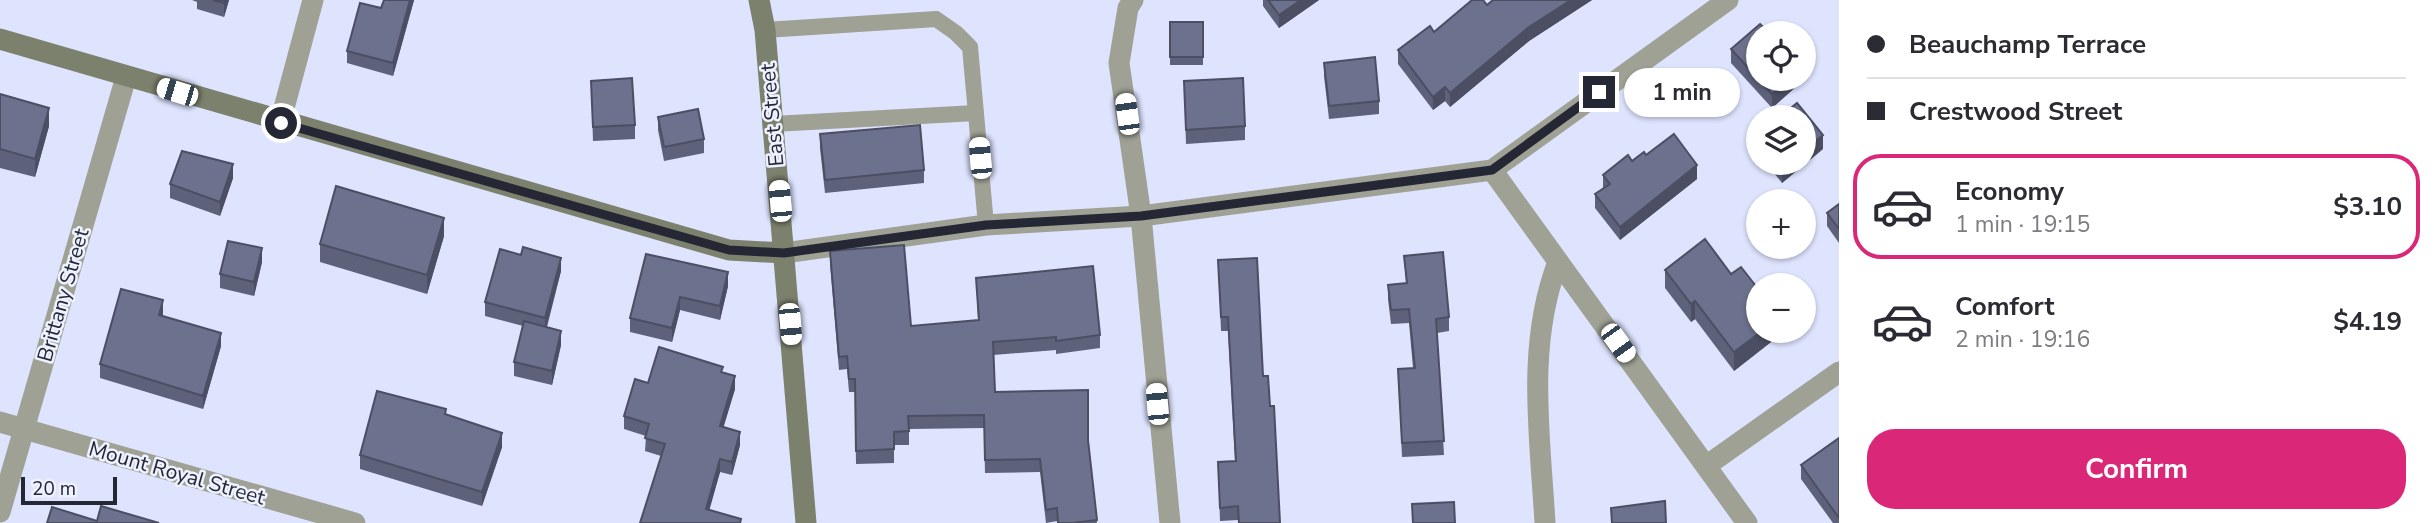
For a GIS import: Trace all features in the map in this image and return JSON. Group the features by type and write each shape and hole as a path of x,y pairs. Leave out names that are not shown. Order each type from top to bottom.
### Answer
{"street":[{"path":"281,123 313,0"},
{"name":"East Street","path":"759,0 765,30 806,523"},
{"path":"1133,0 1128,8 1119,63 1141,216 1170,523"},
{"path":"0,39 281,123 729,250 784,253 986,225 1141,216 1492,170 1728,0"},
{"name":"Brittany Street","path":"0,512 125,77"},
{"path":"1492,170 1747,523"},
{"path":"1545,523 1536,356 1548,289 1558,261"},
{"path":"1706,466 1839,372"},
{"name":"Mount Royal Street","path":"0,422 355,523"}],"lane":[{"path":"765,30 936,19 970,47 986,225"},
{"path":"773,124 976,113"}],"building":[{"path":"384,0 410,0 393,63 347,51 360,3 381,8"},
{"path":"1268,0 1301,0 1279,15"},
{"path":"1472,0 1483,0 1487,5 1493,0 1571,0 1529,27 1450,93 1445,87 1433,97 1398,50 1430,26 1434,32"},
{"path":"1170,22 1203,22 1203,57 1170,57"},
{"path":"1746,36 1746,65 1731,49"},
{"path":"1375,57 1379,101 1329,106 1324,63"},
{"path":"632,78 635,125 593,127 591,81"},
{"path":"1243,78 1245,126 1186,130 1184,81"},
{"path":"0,94 49,108 35,159 0,149"},
{"path":"698,109 704,139 664,147 658,117"},
{"path":"920,125 924,170 825,180 820,134"},
{"path":"1816,126 1823,135 1816,141"},
{"path":"1674,134 1697,165 1620,227 1595,194 1610,184 1603,175 1628,155 1632,161 1644,152 1646,155"},
{"path":"182,151 233,164 220,202 170,184"},
{"path":"336,186 444,218 427,275 320,244"},
{"path":"1839,204 1839,229 1827,213"},
{"path":"1705,239 1731,274 1741,267 1746,273 1746,343 1734,352 1695,301 1691,304 1665,270"},
{"path":"228,241 262,248 254,282 220,274"},
{"path":"904,245 911,326 979,320 976,278 1093,266 1100,335 1056,341 1056,337 993,342 995,392 1088,390 1088,440 1097,520 1058,523 1057,508 1046,510 1040,459 985,460 984,415 908,416 909,431 894,432 894,449 856,451 855,379 849,379 847,356 839,357 830,251"},
{"path":"523,247 561,258 545,318 485,302 500,249 521,255"},
{"path":"1443,252 1449,317 1436,319 1444,441 1402,443 1398,369 1415,368 1409,309 1391,310 1388,285 1407,283 1404,256"},
{"path":"646,254 728,272 720,306 680,297 672,328 630,318"},
{"path":"1257,258 1263,376 1268,376 1270,406 1274,406 1280,523 1239,523 1238,506 1220,508 1218,462 1236,461 1228,317 1221,317 1218,260"},
{"path":"121,289 163,300 159,315 221,333 203,396 100,364"},
{"path":"524,321 561,331 552,371 514,362"},
{"path":"659,347 723,367 721,372 735,376 720,426 740,432 732,462 720,459 706,509 741,519 740,523 640,523 665,444 645,438 649,424 624,416 635,379 648,383"},
{"path":"377,391 446,409 445,414 502,433 482,492 360,455"},
{"path":"1839,438 1839,518 1801,465"},
{"path":"1665,501 1666,523 1612,523 1611,508"},
{"path":"1454,502 1455,523 1413,523 1412,504"},
{"path":"101,506 159,523 47,523 52,507 97,521"}],"route":[{"path":"281,123 729,250 784,253 986,225 1141,216 1492,170 1599,92"}]}
